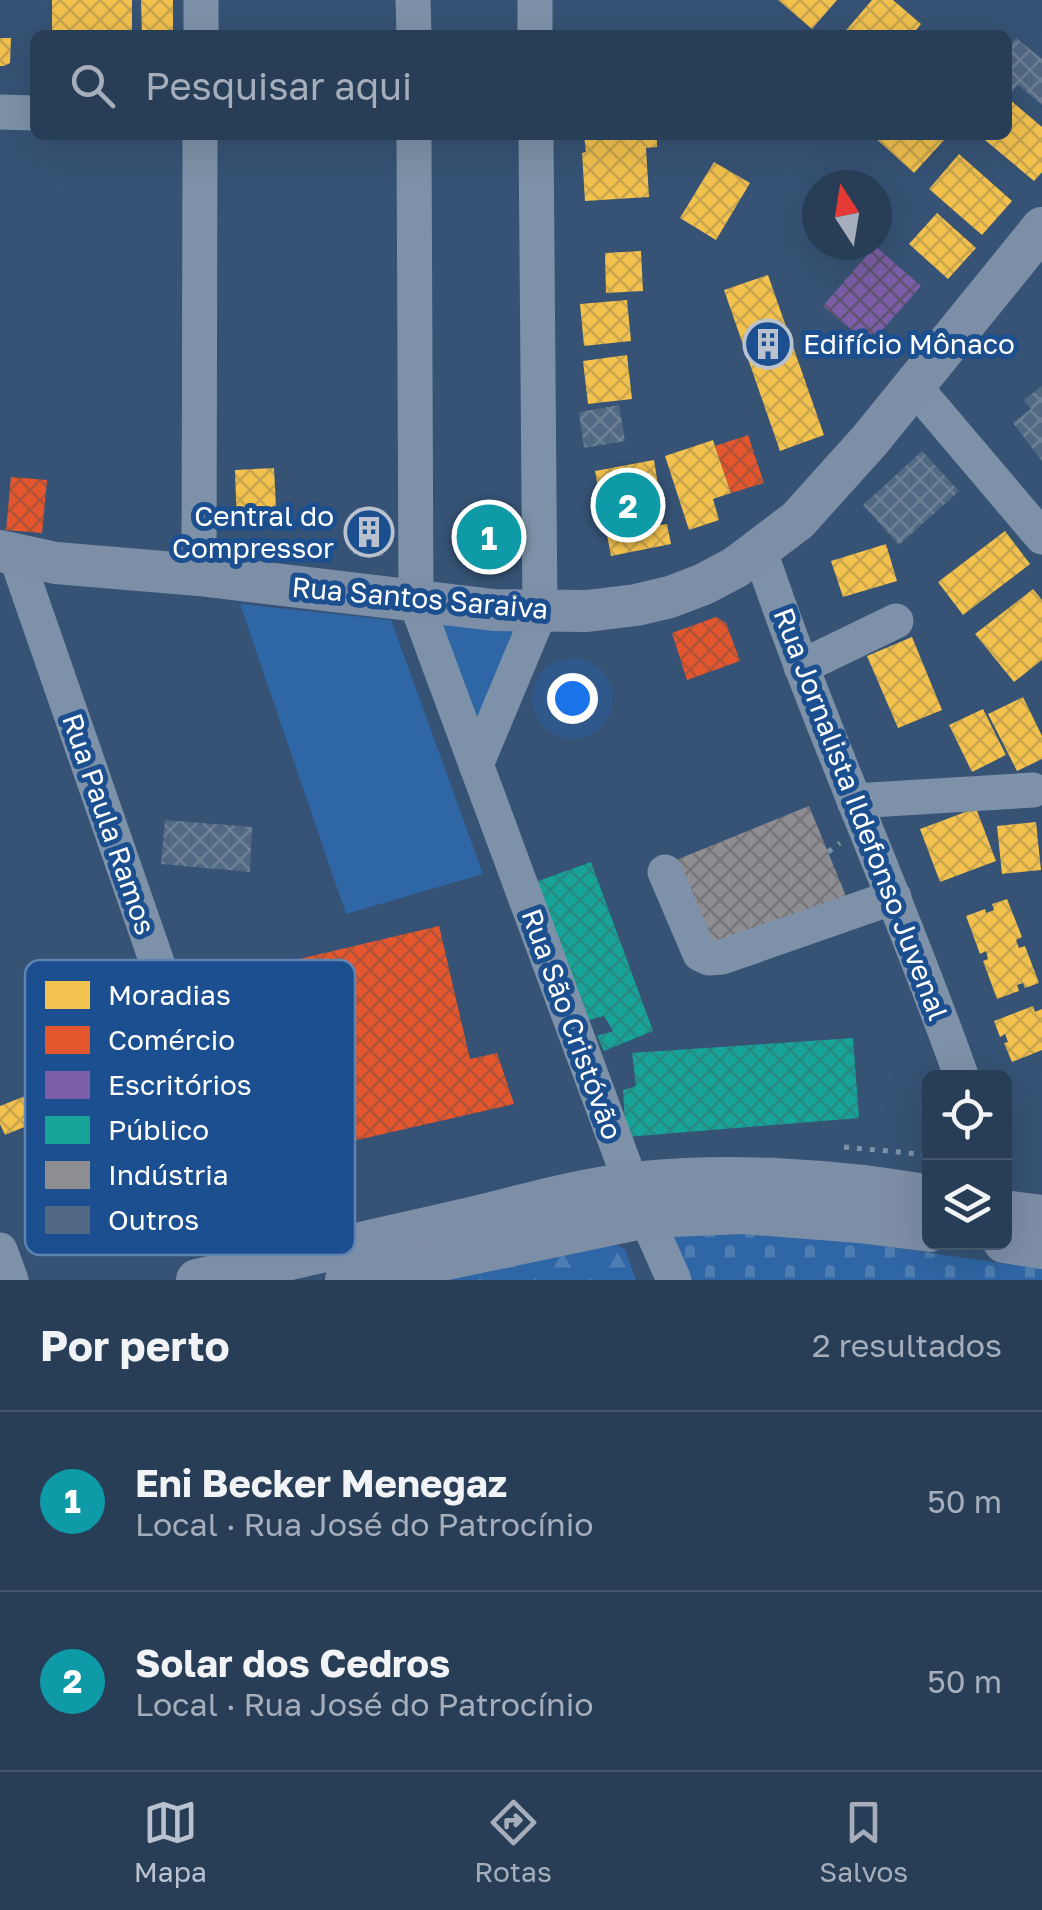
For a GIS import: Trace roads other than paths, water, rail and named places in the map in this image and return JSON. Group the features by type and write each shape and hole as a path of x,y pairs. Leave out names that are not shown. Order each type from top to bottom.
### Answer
{"main road":[{"name":"Rua Santos Saraiva","path":"8,552 56,563 540,612 587,611 670,597 736,567 798,520 847,467 1042,228"},
{"path":"639,1200 673,1180 774,1180 922,1195"},
{"path":"355,1250 639,1200 922,1230"},
{"path":"346,1280 561,1216"},
{"path":"1013,1216 1042,1248"},
{"path":"197,1280 323,1255"}],"street":[{"path":"201,30 202,0"},
{"path":"414,0 414,30"},
{"path":"535,0 535,30"},
{"path":"0,112 30,112"},
{"path":"199,575 200,140"},
{"name":"Rua São Cristóvão","path":"414,140 416,602 639,1200 674,1280"},
{"path":"476,765 540,612 536,140"},
{"path":"914,386 1042,537"},
{"name":"Rua Jornalista Ildefonso Juvenal","path":"760,551 801,667 959,1070"},
{"name":"Rua Paula Ramos","path":"8,552 153,960"},
{"path":"801,667 896,622"},
{"path":"854,801 1033,790"},
{"path":"665,872 700,954 709,958 722,957 894,897"},
{"path":"0,1250 11,1280"},
{"name":"Rua Paula Ramos","path":"258,1255 262,1265"}],"place":[{"name":"Edifício Mônaco","path":"768,344"},
{"name":"Solar dos Cedros","path":"628,505"},
{"name":"Central do Compressor","path":"369,532"},
{"name":"Eni Becker Menegaz","path":"489,537"}]}
